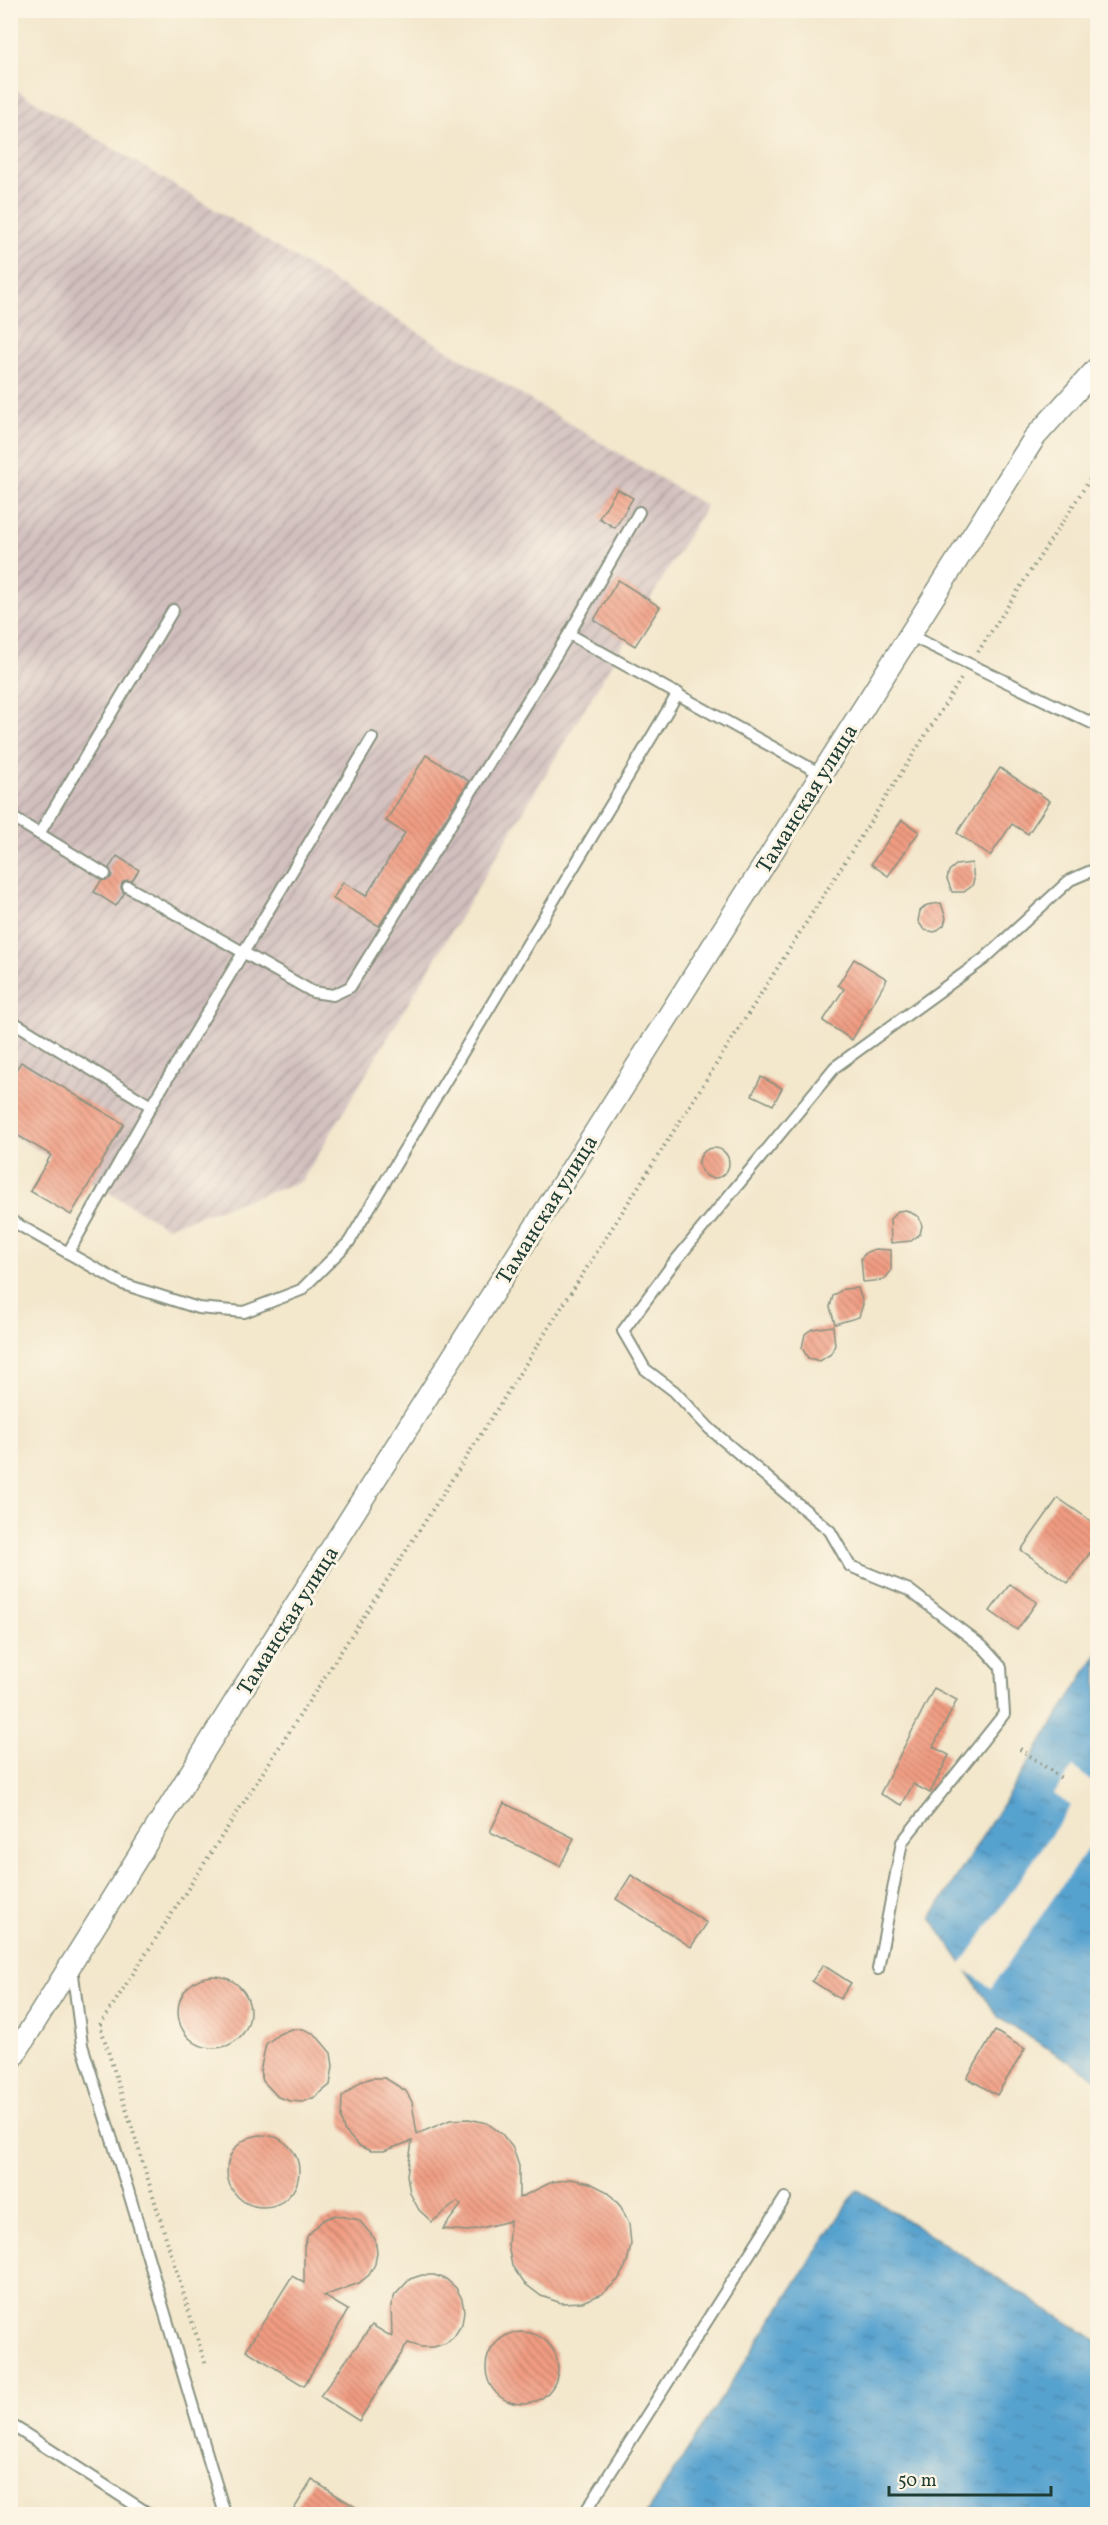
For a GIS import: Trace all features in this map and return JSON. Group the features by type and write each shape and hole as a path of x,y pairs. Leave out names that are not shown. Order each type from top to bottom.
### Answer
{"street":[{"name":"Таманская улица","path":"10,2062 279,1631 1035,437 1098,367"}],"lane":[{"path":"128,887 243,955 313,992 333,995 350,987 569,634 639,512"},
{"path":"39,834 173,610"},
{"path":"569,634 821,774"},
{"path":"909,635 1098,726"},
{"path":"10,1220 123,1284 198,1308 244,1312 301,1290 349,1242 678,693"},
{"path":"68,1253 151,1106 372,738"},
{"path":"10,816 105,874"},
{"path":"878,1969 902,1842 1004,1714 1001,1667 983,1647 909,1590 850,1566 830,1531 710,1429 674,1391 645,1369 622,1331 672,1265 835,1067 984,959 1070,880 1098,868"},
{"path":"10,1020 151,1106"},
{"path":"72,1965 82,2045 132,2201 225,2514"},
{"path":"584,2514 785,2198"},
{"path":"10,2424 149,2514"}],"path":[{"path":"205,2363 100,2025 462,1464 970,664 1098,467"},
{"path":"1020,1749 1064,1780"}],"shaded area":[{"path":"10,86 706,506 302,1181 166,1227 11,1134"}],"water":[{"path":"1097,1654 1097,2079 999,2018 931,1918"},
{"path":"857,2189 1097,2341 1097,2514 646,2514"}],"pier":[{"path":"1073,1767 1097,1785 1097,1835 991,1988 960,1966 1071,1806 1054,1794"}],"building":[{"path":"617,489 633,498 615,528 599,518"},
{"path":"618,580 660,607 635,646 594,620"},
{"path":"426,755 469,781 379,926 333,899 343,882 366,896 405,833 386,821"},
{"path":"1000,768 1050,801 1028,834 1012,824 990,856 957,833"},
{"path":"902,820 919,832 888,876 871,864"},
{"path":"117,856 139,870 132,881 127,880 122,883 121,888 124,894 116,906 94,892 101,881 111,878 109,868"},
{"path":"972,863 974,880 972,886 964,892 952,892 947,879 949,871 956,865"},
{"path":"941,903 946,918 944,925 935,932 924,930 918,921 920,911 927,905"},
{"path":"854,959 887,979 852,1040 823,1021 844,989 838,985"},
{"path":"21,1062 124,1124 71,1215 30,1191 51,1155 10,1131 10,1079"},
{"path":"761,1077 782,1088 773,1105 752,1095"},
{"path":"714,1148 720,1149 728,1157 728,1169 720,1177 714,1178 708,1177 700,1169 699,1163 700,1157 708,1149"},
{"path":"906,1210 919,1217 922,1226 920,1234 911,1241 891,1243 890,1219 898,1211"},
{"path":"875,1249 891,1250 891,1271 884,1280 863,1282 861,1258 867,1252"},
{"path":"858,1288 863,1304 859,1317 835,1324 830,1307 833,1296 843,1289"},
{"path":"833,1326 835,1345 831,1354 820,1361 808,1358 802,1348 805,1334 812,1329"},
{"path":"1058,1498 1098,1526 1098,1542 1068,1583 1021,1550"},
{"path":"1010,1584 1037,1602 1017,1630 990,1611"},
{"path":"934,1688 957,1700 933,1747 949,1755 930,1793 913,1784 902,1805 880,1794"},
{"path":"504,1803 574,1838 560,1866 490,1832"},
{"path":"631,1875 707,1923 691,1947 616,1899"},
{"path":"823,1965 851,1983 840,1999 812,1981"},
{"path":"221,1976 240,1986 248,1998 250,2012 248,2026 240,2038 228,2046 207,2048 188,2038 180,2026 178,2005 188,1986 200,1978"},
{"path":"291,2029 303,2029 315,2034 331,2053 333,2066 330,2085 315,2097 303,2102 278,2097 263,2081 260,2071 266,2044 279,2034"},
{"path":"995,2031 1025,2049 997,2095 967,2078"},
{"path":"372,2078 385,2078 406,2091 412,2102 417,2134 450,2120 469,2119 487,2123 502,2134 513,2148 519,2166 519,2198 552,2182 571,2179 590,2183 608,2192 621,2207 629,2224 631,2244 627,2263 618,2280 602,2294 582,2302 561,2303 541,2296 524,2283 512,2266 508,2245 510,2221 468,2231 443,2229 461,2205 457,2202 432,2222 419,2210 410,2193 407,2175 412,2141 384,2151 371,2151 359,2146 344,2130 341,2119 342,2097 360,2082"},
{"path":"270,2135 289,2145 297,2157 299,2171 297,2185 289,2197 277,2205 256,2207 237,2197 229,2185 227,2164 237,2145 249,2137"},
{"path":"335,2215 359,2220 375,2239 377,2252 375,2264 369,2275 359,2283 324,2296 348,2310 304,2386 246,2350 292,2276 304,2283 304,2246 308,2235 323,2220"},
{"path":"422,2275 434,2275 446,2279 456,2288 462,2299 464,2311 462,2324 446,2343 434,2347 421,2347 408,2343 359,2421 320,2396 372,2325 392,2337 391,2305 395,2295 410,2279"},
{"path":"529,2332 548,2342 556,2354 558,2368 556,2382 548,2394 536,2402 515,2404 496,2394 488,2382 486,2361 496,2342 508,2334"},
{"path":"312,2480 367,2514 291,2514"}]}
